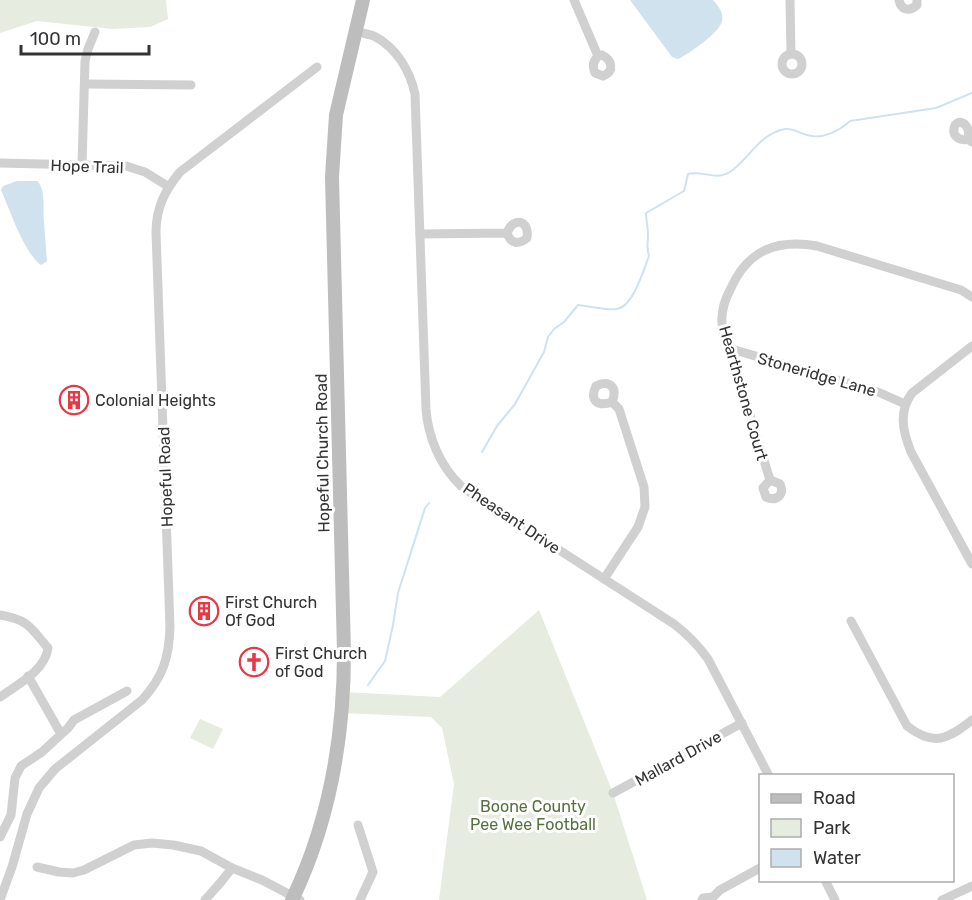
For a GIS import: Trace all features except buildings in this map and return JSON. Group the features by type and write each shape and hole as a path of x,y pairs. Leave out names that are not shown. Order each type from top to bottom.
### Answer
{"main road":[{"name":"Hopeful Church Road","path":"295,899 326,806 336,759 344,682 332,177 336,115 363,0"}],"street":[{"path":"574,0 598,56"},
{"path":"790,0 791,54"},
{"path":"898,0 903,9 908,10 913,9 917,0"},
{"name":"Pheasant Drive","path":"355,31 373,36 386,44 402,62 412,82 416,106 426,409 435,449 461,486 674,624 694,641 708,658 768,774"},
{"path":"82,165 85,61 95,32"},
{"name":"Hopeful Road","path":"0,899 27,814 39,788 56,769 142,700 153,688 168,653 169,616 156,232 161,201 180,172 317,67"},
{"path":"85,84 191,85"},
{"name":"Hope Trail","path":"0,163 126,166 145,172 169,187"},
{"path":"420,234 507,233"},
{"name":"Hearthstone Court","path":"770,480 723,331 722,312 725,300 737,273 746,262 768,249 783,245 817,246 961,290 972,297"},
{"path":"972,346 912,393 905,404 902,417 910,452 972,564"},
{"name":"Stoneridge Lane","path":"728,348 878,392 905,404"},
{"path":"604,579 638,527 645,507 644,487 619,409 612,402"},
{"path":"0,615 27,623 48,648 47,657 41,666 0,697"},
{"path":"851,621 907,726 923,736 939,739 955,733 972,720"},
{"path":"28,676 61,734"},
{"path":"0,837 11,815 15,778 21,766 42,752 74,720 127,692"},
{"name":"Mallard Drive","path":"613,793 742,723"},
{"path":"358,825 373,872 360,900"},
{"path":"37,867 73,873 84,870 134,845 152,843 173,845 201,851 232,868 262,880 295,899"},
{"path":"205,900 232,868"},
{"path":"702,900 703,898 715,898 720,890 759,869"},
{"path":"826,882 835,900"},
{"path":"942,900 972,886"}],"green space":[{"path":"0,0 166,0 168,19 150,27 113,29 37,21 0,33"},
{"name":"Boone County Pee Wee Football","path":"539,610 613,793 647,900 439,900 454,784 442,728 431,717 342,713 343,692 440,697"},
{"path":"200,719 223,729 213,749 190,738"}],"water":[{"path":"630,0 713,0 719,7 722,21 710,37 678,59 672,57"},
{"path":"17,181 37,181 42,190 47,261 41,265 23,241 1,190 3,186"}],"waterway":[{"path":"482,452 497,426 515,404 554,329 564,322 578,305 617,309 628,302 637,287 649,256 646,213 684,191 688,174 725,175 737,167 761,141 785,129 813,136 824,135 836,131 850,121 936,108 972,93"},
{"path":"368,685 385,661 398,593 425,508 429,503"}],"place":[{"name":"Colonial Heights","path":"74,400"},
{"name":"First Church Of God","path":"204,611"},
{"name":"First Church of God","path":"254,662"}]}
